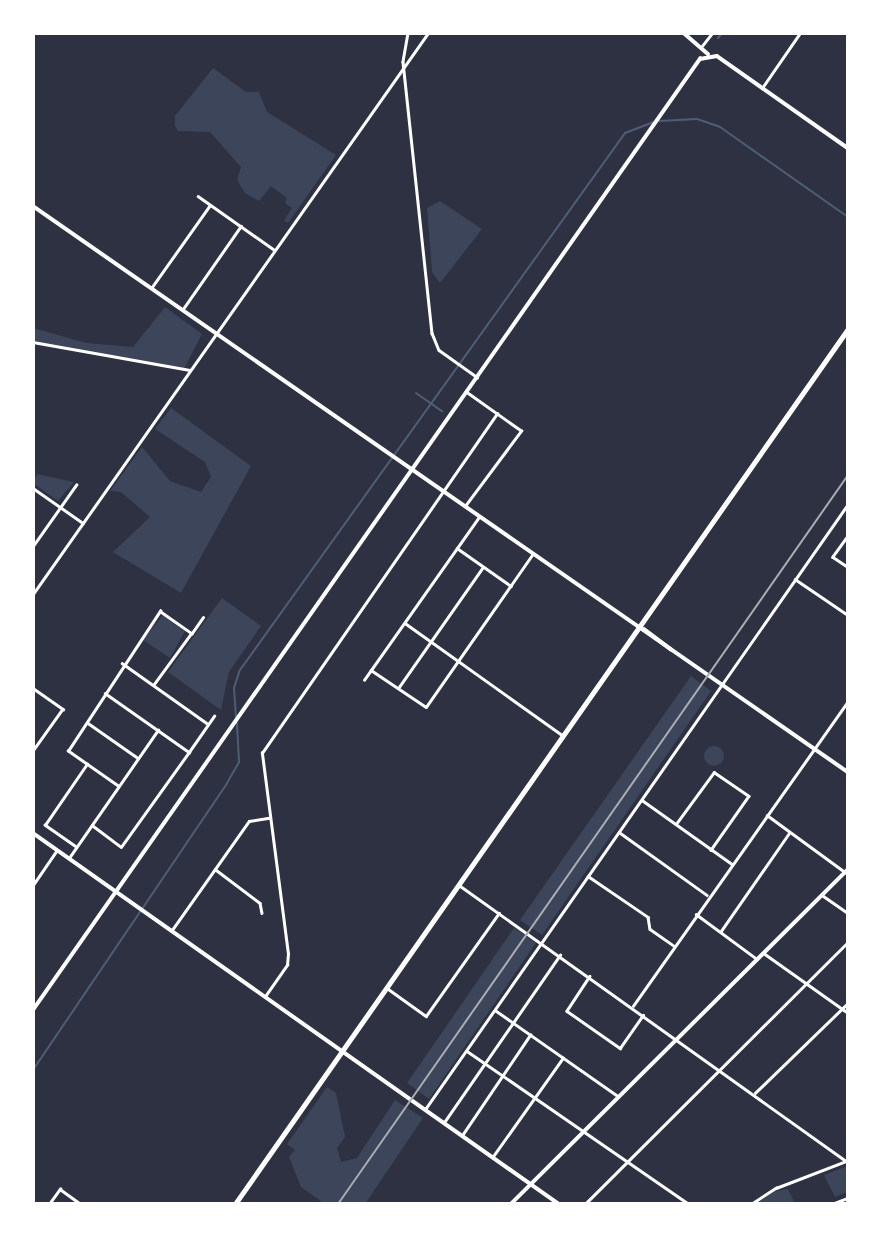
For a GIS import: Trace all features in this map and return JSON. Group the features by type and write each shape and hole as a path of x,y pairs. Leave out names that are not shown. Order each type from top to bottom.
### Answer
{"highway":[{"path":"235,1204 848,329"}],"street":[{"path":"408,33 404,68 432,333 446,355 477,377"},
{"path":"33,594 273,249 428,33"},
{"path":"684,33 708,54 848,148"},
{"path":"702,46 712,33"},
{"path":"762,88 800,33"},
{"path":"33,1010 668,105 708,54"},
{"path":"198,196 273,249"},
{"path":"152,288 210,205"},
{"path":"33,206 848,772"},
{"path":"183,309 241,226"},
{"path":"33,342 190,370"},
{"path":"465,506 521,431 466,393"},
{"path":"266,995 287,965 288,954 261,763 265,745 497,413"},
{"path":"33,546 76,485"},
{"path":"33,488 83,523"},
{"path":"426,1108 848,504"},
{"path":"364,680 480,517"},
{"path":"848,536 832,557 848,567"},
{"path":"457,548 511,586"},
{"path":"371,670 426,707 532,555"},
{"path":"399,688 484,567"},
{"path":"795,579 848,615"},
{"path":"118,786 68,751 88,723 122,663 160,611 192,633"},
{"path":"154,685 203,617"},
{"path":"405,623 562,735"},
{"path":"122,663 209,724"},
{"path":"33,688 63,709 33,751"},
{"path":"104,693 189,752"},
{"path":"633,1006 848,701"},
{"path":"92,825 121,847 214,716"},
{"path":"88,723 138,758"},
{"path":"69,858 158,730"},
{"path":"76,847 45,825 87,764"},
{"path":"676,824 714,772 749,796 711,849"},
{"path":"642,800 732,864"},
{"path":"511,1204 846,871 767,815"},
{"path":"172,930 249,821 269,818"},
{"path":"619,832 708,896"},
{"path":"722,931 789,833"},
{"path":"34,834 494,1155 559,1204"},
{"path":"33,885 57,849"},
{"path":"215,869 260,903 262,914"},
{"path":"588,876 648,917 650,929 674,946"},
{"path":"459,885 847,1160"},
{"path":"822,895 848,913"},
{"path":"387,988 426,1016 500,912"},
{"path":"696,914 757,959"},
{"path":"585,1204 848,942"},
{"path":"763,953 848,1013"},
{"path":"445,1121 560,955"},
{"path":"590,976 567,1011 620,1048 644,1014"},
{"path":"755,1093 848,1003"},
{"path":"495,1010 618,1096"},
{"path":"463,1134 530,1035"},
{"path":"467,1051 689,1204"},
{"path":"494,1155 564,1058"},
{"path":"751,1204 776,1188 847,1160"},
{"path":"49,1204 60,1189 81,1204"},
{"path":"832,1204 848,1198"}],"shaded area":[{"path":"213,68 246,92 259,92 267,112 336,155 288,223 284,221 292,208 285,203 287,198 271,186 259,201 245,193 237,180 241,167 210,132 178,131 175,126 175,116"},
{"path":"440,201 482,229 440,283 432,272 427,208"},
{"path":"165,307 202,334 184,369 33,342 33,328 86,343 133,347"},
{"path":"171,408 251,466 181,593 113,552 150,517 121,492 110,491 142,447 170,481 201,492 211,477 205,462 155,429"},
{"path":"37,474 74,482 58,501 33,483"},
{"path":"222,598 261,626 229,672 221,710 168,672"},
{"path":"163,615 185,631 170,658 143,640"},
{"path":"691,676 711,691 542,935 520,920"},
{"path":"714,746 721,749 724,756 721,763 714,766 707,763 704,756 707,749"},
{"path":"514,928 536,943 429,1099 407,1083"},
{"path":"327,1087 336,1093 345,1137 337,1148 341,1162 357,1158 395,1100 423,1118 365,1204 325,1204 301,1187 289,1157 295,1150 287,1144"},
{"path":"848,1166 848,1192 835,1197 824,1175"},
{"path":"788,1189 795,1204 756,1204 775,1191"}],"waterway":[{"path":"718,38 722,33"},
{"path":"659,121 697,119 720,127 848,217"},
{"path":"236,717 234,688 240,670 625,133 653,122"},
{"path":"416,393 442,411"},
{"path":"33,1070 227,783 239,762 237,723"}],"railway":[{"path":"338,1204 848,475"}]}
